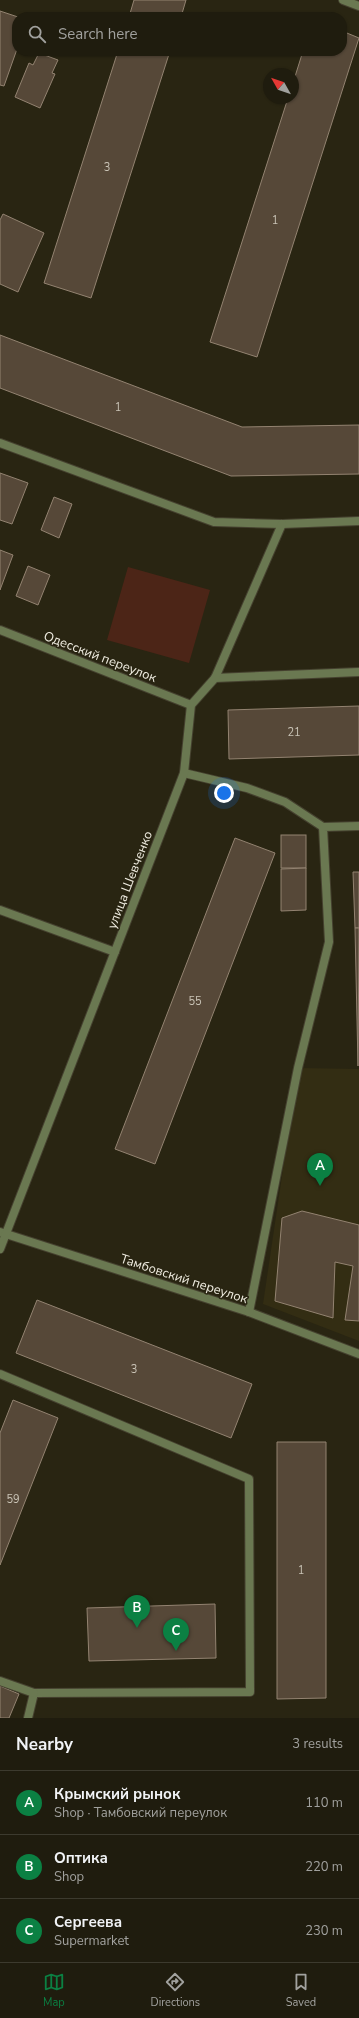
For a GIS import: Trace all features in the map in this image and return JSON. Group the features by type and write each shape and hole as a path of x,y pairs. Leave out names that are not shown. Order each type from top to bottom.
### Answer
{"street":[{"path":"343,0 359,6"},
{"path":"0,444 214,522 282,524 359,521"},
{"path":"191,705 215,678 282,524"},
{"name":"Одесский переулок","path":"0,630 191,705"},
{"path":"215,678 359,672"},
{"name":"улица Шевченко","path":"0,1249 3,1233 184,773 191,705"},
{"path":"184,773 247,788 285,802 323,827 359,826"},
{"path":"249,1312 298,1068 329,942 323,827"},
{"path":"0,910 114,952"},
{"name":"Тамбовский переулок","path":"3,1233 249,1312 359,1354"},
{"path":"0,1374 249,1478 250,1692 34,1693 0,1681"},
{"path":"28,1718 34,1693"}],"shaded area":[{"path":"128,567 210,590 189,663 107,640"},
{"path":"298,1068 359,1069 359,1341 263,1304"}],"building":[{"path":"134,0 186,0 182,12 130,12"},
{"path":"0,11 12,15 12,56 15,56 4,86 0,85"},
{"path":"347,33 359,38 257,357 210,342 286,104 299,104 299,68 298,68 301,56 347,56"},
{"path":"38,56 47,56 58,60 52,73 55,74 40,108 15,97 29,63 33,65"},
{"path":"116,56 168,56 91,298 44,283"},
{"path":"3,214 44,233 18,292 0,284 0,220"},
{"path":"0,335 242,427 359,425 359,474 231,476 0,388"},
{"path":"0,473 28,483 12,524 0,520"},
{"path":"54,497 72,504 59,538 41,530"},
{"path":"0,550 13,555 0,590"},
{"path":"28,566 50,575 38,605 16,596"},
{"path":"359,706 359,755 229,759 228,710"},
{"path":"281,835 306,835 306,868 281,868"},
{"path":"235,838 275,853 155,1164 115,1149"},
{"path":"306,868 306,910 281,911 281,869"},
{"path":"353,872 359,872 359,928 355,928"},
{"path":"355,928 359,928 358,1066"},
{"path":"302,1211 359,1225 359,1321 345,1320 353,1266 335,1262 333,1318 275,1301 282,1218"},
{"path":"37,1300 252,1384 231,1438 16,1353"},
{"path":"13,1400 58,1418 0,1565 0,1433"},
{"path":"277,1442 326,1442 326,1698 277,1699"},
{"path":"215,1604 216,1658 89,1661 87,1608"},
{"path":"0,1686 19,1694 9,1718 0,1718"}],"place":[{"name":"Крымский рынок","path":"320,1186"},
{"name":"Оптика","path":"137,1628"},
{"name":"Сергеева","path":"176,1651"}]}
